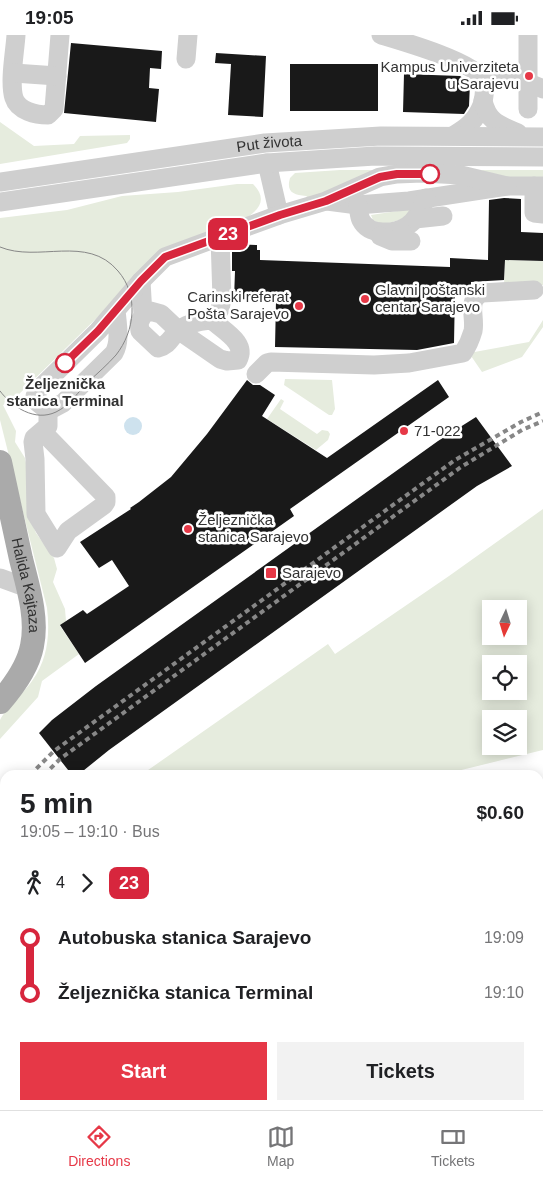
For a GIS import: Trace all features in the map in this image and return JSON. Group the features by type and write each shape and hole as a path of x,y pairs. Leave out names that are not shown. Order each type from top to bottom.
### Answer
{"main road":[{"name":"Halida Kajtaza","path":"0,462 34,623 32,646 23,671 0,702"}],"street":[{"path":"16,35 12,88 15,100 22,109 40,115 48,115 54,109 60,35"},
{"path":"186,59 188,35"},
{"path":"381,35 434,52 476,71 482,79 484,88 480,110 469,127 454,135"},
{"path":"528,35 536,86 528,109"},
{"path":"14,73 57,76"},
{"path":"482,79 495,77 536,86"},
{"path":"483,101 486,112 498,125 535,137"},
{"name":"Put života","path":"0,182 265,143 380,136 535,137"},
{"name":"Put života","path":"0,202 267,163 374,156 543,157"},
{"path":"267,163 280,215"},
{"path":"48,411 37,402 35,397 37,392 98,331 141,281 165,257 280,215 326,201 380,177 397,174 461,175 507,186 538,186 534,213 543,215"},
{"path":"358,205 361,219 365,226 379,236 392,241 423,220 507,186"},
{"path":"326,201 358,205 410,201 423,220"},
{"path":"214,321 220,309 222,299 220,237"},
{"path":"141,281 143,315 140,331 158,348 168,344 178,330 204,321 214,321 239,343 241,351 238,361 220,359 178,330 161,314 150,311 143,315"},
{"path":"256,373 267,363 271,362 374,365 409,363 463,353 473,331 473,300 476,295 534,290"},
{"path":"48,411 63,403 117,349 116,309"},
{"path":"42,431 106,497 104,505 68,531 57,548 38,518 36,496 33,442 34,438 42,431 48,426 48,411"},
{"path":"0,578 28,588"}],"shaded area":[{"path":"0,122 34,146 74,144 80,136 130,135 130,139 127,143 0,164"},
{"path":"385,170 310,199 306,196 294,194 290,190 290,178 295,173"},
{"path":"481,170 543,170 543,178 503,177"},
{"path":"237,184 253,184 260,193 261,202 253,213 248,217 163,253 14,399 3,405 16,431 15,442 25,458 28,473 27,511 36,533 54,558 57,569 53,582 65,609 66,621 60,626 79,654 42,681 38,697 0,739 0,720 32,681 42,664 47,646 48,627 47,608 0,420 0,218 67,210 122,196 178,192"},
{"path":"411,209 408,217 383,225 373,220 371,215"},
{"path":"505,260 543,261 543,285 504,284"},
{"path":"543,320 543,327 522,357 482,372 469,353 529,342"},
{"path":"285,379 332,380 335,409 332,415 329,415 284,385"},
{"path":"281,399 284,401 280,409 317,434 322,430 328,431 330,434 328,440 316,450 267,419"},
{"path":"543,509 543,750 527,754 527,710 482,710 482,755 523,755 461,770 148,770 328,644 335,654"}],"water":[{"path":"133,417 139,420 142,426 139,432 133,435 127,432 124,426 127,420"}],"building":[{"path":"71,43 162,51 161,69 150,68 149,88 159,89 156,122 64,113"},
{"path":"216,53 266,56 263,117 228,115 231,64 215,63"},
{"path":"290,64 378,64 378,111 290,111"},
{"path":"404,74 460,76 470,83 469,106 464,114 403,112"},
{"name":"Glavni poštanski centar Sarajevo","path":"504,198 521,199 521,232 543,233 543,261 505,260 504,280 471,282 471,286 467,290 455,290 454,343 417,350 275,347 276,300 234,299 235,271 232,271 232,244 257,245 257,250 260,250 260,260 450,267 450,258 488,260 489,200"},
{"name":"Željeznička stanica Sarajevo","path":"247,380 253,385 260,385 275,395 262,416 327,458 438,380 449,397 290,509 294,516 85,663 60,625 83,610 87,614 129,586 112,560 99,568 80,542 131,509 171,477 207,434"},
{"path":"476,417 512,466 477,486 109,750 84,770 68,770 39,733 52,720 96,686 438,441"}],"tram line":[{"path":"0,247 15,251 77,251 92,254 106,260 118,271 125,281 132,302 131,324 116,355 61,409 48,415 32,414 17,407 0,391"}],"railway":[{"path":"35,770 54,751 455,460 521,422 543,412"},
{"path":"49,770 60,759 461,467 522,430 543,421"}],"bus line":[{"name":"23","path":"65,363 98,331 141,281 165,257 280,215 326,201 380,177 397,174 430,174"}],"place":[{"name":"Kampus Univerziteta u Sarajevu","path":"529,76"},
{"name":"Glavni poštanski centar Sarajevo","path":"365,299"},
{"name":"Carinski referat Pošta Sarajevo","path":"299,306"},
{"name":"Željeznička stanica Terminal","path":"65,363"},
{"name":"71-022","path":"404,431"},
{"name":"Željeznička stanica Sarajevo","path":"188,529"},
{"name":"Sarajevo","path":"271,573"}]}
